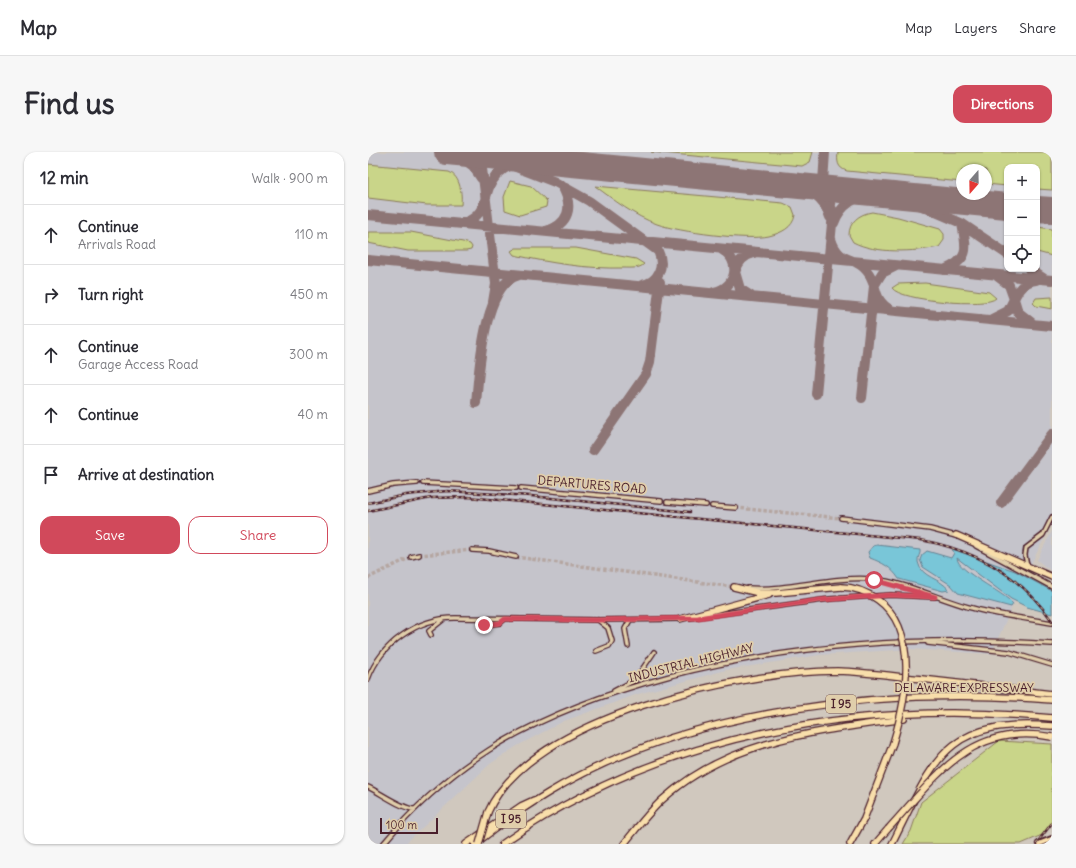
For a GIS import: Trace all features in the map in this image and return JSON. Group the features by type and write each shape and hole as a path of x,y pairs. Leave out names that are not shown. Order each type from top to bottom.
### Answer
{"highway":[{"path":"956,536 1052,577"},
{"path":"734,587 759,592 781,593"},
{"path":"680,619 703,614 747,600 781,593 841,587 861,590 881,601 893,616 902,635 905,650 905,681 902,710 893,743 871,800 861,824 850,844"},
{"path":"480,844 488,812 500,792 517,772 542,752 563,738 595,723 640,707 728,684 795,674 850,672 1052,694"},
{"name":"DELAWARE EXPRESSWAY","path":"475,844 547,794 604,765 663,742 724,724 787,711 843,703 913,698 984,697 1052,700"},
{"path":"624,844 647,816 670,794 703,770 737,753 773,742 815,732 939,714"},
{"name":"I 95","path":"502,844 546,815 595,789 647,766 697,749 758,733 804,725 872,717 939,714 1002,714 1052,718"},
{"path":"892,844 929,770 953,745 974,734 997,726 1052,726"},
{"path":"875,844 943,769 968,750 988,740 1012,735 1037,734 1052,737"},
{"path":"466,844 521,806 547,794"},
{"path":"847,844 871,800"}],"main road":[{"path":"1038,844 1052,839"}],"street":[{"path":"368,491 393,485 417,483"},
{"path":"423,483 516,488"},
{"name":"DEPARTURES ROAD","path":"521,488 661,501"},
{"path":"667,502 706,505"},
{"path":"712,506 736,508"},
{"path":"1027,566 1025,555 1026,548 1043,535 1052,517"},
{"path":"841,518 923,528 956,536 1052,587"},
{"path":"472,550 489,551 516,557"},
{"path":"411,557 419,555"},
{"path":"734,587 778,589 834,580 870,579 888,582 984,611 1052,623"},
{"path":"368,679 379,658 397,639 418,626 445,618 598,620 680,619 698,618 824,599 891,595 935,597"},
{"path":"431,635 429,631 445,618"},
{"path":"485,630 484,625 500,623 505,619"},
{"path":"596,651 607,647 612,641 608,628 598,620"},
{"path":"628,646 625,629 630,620"},
{"name":"INDUSTRIAL HIGHWAY","path":"383,844 415,808 455,773 508,738 552,716 608,694 697,669 758,656 828,646 967,640 1052,644"},
{"path":"909,642 1009,652 1052,665"},
{"path":"608,694 633,681 654,652"},
{"path":"368,787 387,796 403,807 415,808"}],"shaded area":[{"path":"368,152 1052,152 1052,524 1033,560 991,654 911,649 820,655 726,670 638,694 564,721 517,746 490,764 405,844 368,844"},
{"path":"1052,531 1052,572 1037,560"}],"green space":[{"path":"651,152 813,152 810,162 802,166"},
{"path":"838,152 1052,152 1052,190 1040,189 1040,164 1004,164 1004,186 992,185 992,164 956,164 956,181 847,171 839,166"},
{"path":"368,164 449,172 453,174 460,186 461,205 427,205 368,198"},
{"path":"510,181 531,186 547,201 546,207 520,215 505,210 504,197"},
{"path":"595,186 783,203 792,207 795,215 794,220 789,227 769,236 730,237 696,233 667,227 640,217"},
{"path":"872,212 898,217 940,229 944,234 944,240 939,247 907,251 873,249 853,242 849,235 851,226 859,217"},
{"path":"1040,227 1052,229 1052,256 1040,253"},
{"path":"368,232 411,232 463,242 470,244 472,247 471,250 466,251 408,251 368,243"},
{"path":"516,248 576,248 636,259 644,264 640,267 632,268 596,268 569,265 514,255 511,251"},
{"path":"925,283 989,292 996,298 990,301 978,302 944,302 926,300 898,293 892,288 898,284"},
{"path":"1052,297 1052,309 1036,306 1033,303 1036,298"},
{"path":"999,741 1052,744 1052,822 1042,835 1021,844 903,844 911,831 921,802"}],"water":[{"path":"877,545 920,550 918,562 920,567 927,575 941,583 949,590 943,591 899,579 893,571 870,558 868,552 873,546"},
{"path":"952,549 1015,571 1052,591 1052,614 1027,607 1011,599 957,558 959,564 973,576 1008,599 1013,604 1011,607 958,593 951,585 923,567 920,560 922,555 927,551 951,558 954,553"}],"taxiway":[{"path":"446,152 486,158 511,165 555,182 589,201 658,251 661,262 659,272 653,281 642,285"},
{"path":"480,152 496,284 493,302"},
{"path":"816,394 833,213 823,182 825,152"},
{"path":"459,156 473,166 481,178"},
{"path":"486,197 493,180 504,169 511,165 535,160"},
{"path":"790,185 815,195 824,204 830,217"},
{"path":"546,231 560,224 567,214 568,201 562,186"},
{"path":"834,223 845,205 856,198 877,193"},
{"path":"896,195 961,223 1004,252"},
{"path":"461,223 474,218 480,212 485,200"},
{"path":"368,215 1052,280"},
{"path":"944,270 958,262 965,252 965,240 962,224"},
{"path":"831,239 838,253 862,266 867,271 871,276 880,301 891,310"},
{"path":"714,292 728,285 732,280 734,273 732,260 728,254 721,249"},
{"path":"751,296 740,289 735,272 742,260 747,255 754,253"},
{"path":"368,260 1052,326"},
{"path":"862,398 874,286 882,273 896,266"},
{"path":"1034,272 1043,278"},
{"path":"476,403 481,351 490,311 498,294 507,282 519,275"},
{"path":"992,319 1008,311 1014,299 1009,285 997,276"},
{"path":"1032,323 1018,312 1014,299 1022,286 1028,282 1036,280"},
{"path":"593,450 646,374 650,362 660,282"},
{"path":"1001,503 1052,434"}],"runway":[{"path":"447,152 1004,206"},
{"path":"1040,209 1052,210"}],"tunnel":[{"path":"736,508 841,518"},
{"path":"419,555 472,550"},
{"path":"368,578 411,557"},
{"path":"516,557 734,587"}],"railway":[{"path":"368,503 406,495 447,491 531,496 690,512"},
{"path":"368,511 431,498 468,497 921,540 941,544 959,550 995,567 1026,590 1052,621"},
{"path":"1036,844 1052,823"}],"route":[{"path":"484,625 500,623 505,619 598,620 698,618 786,604 841,598 891,595 935,597 881,580 874,580"}]}
